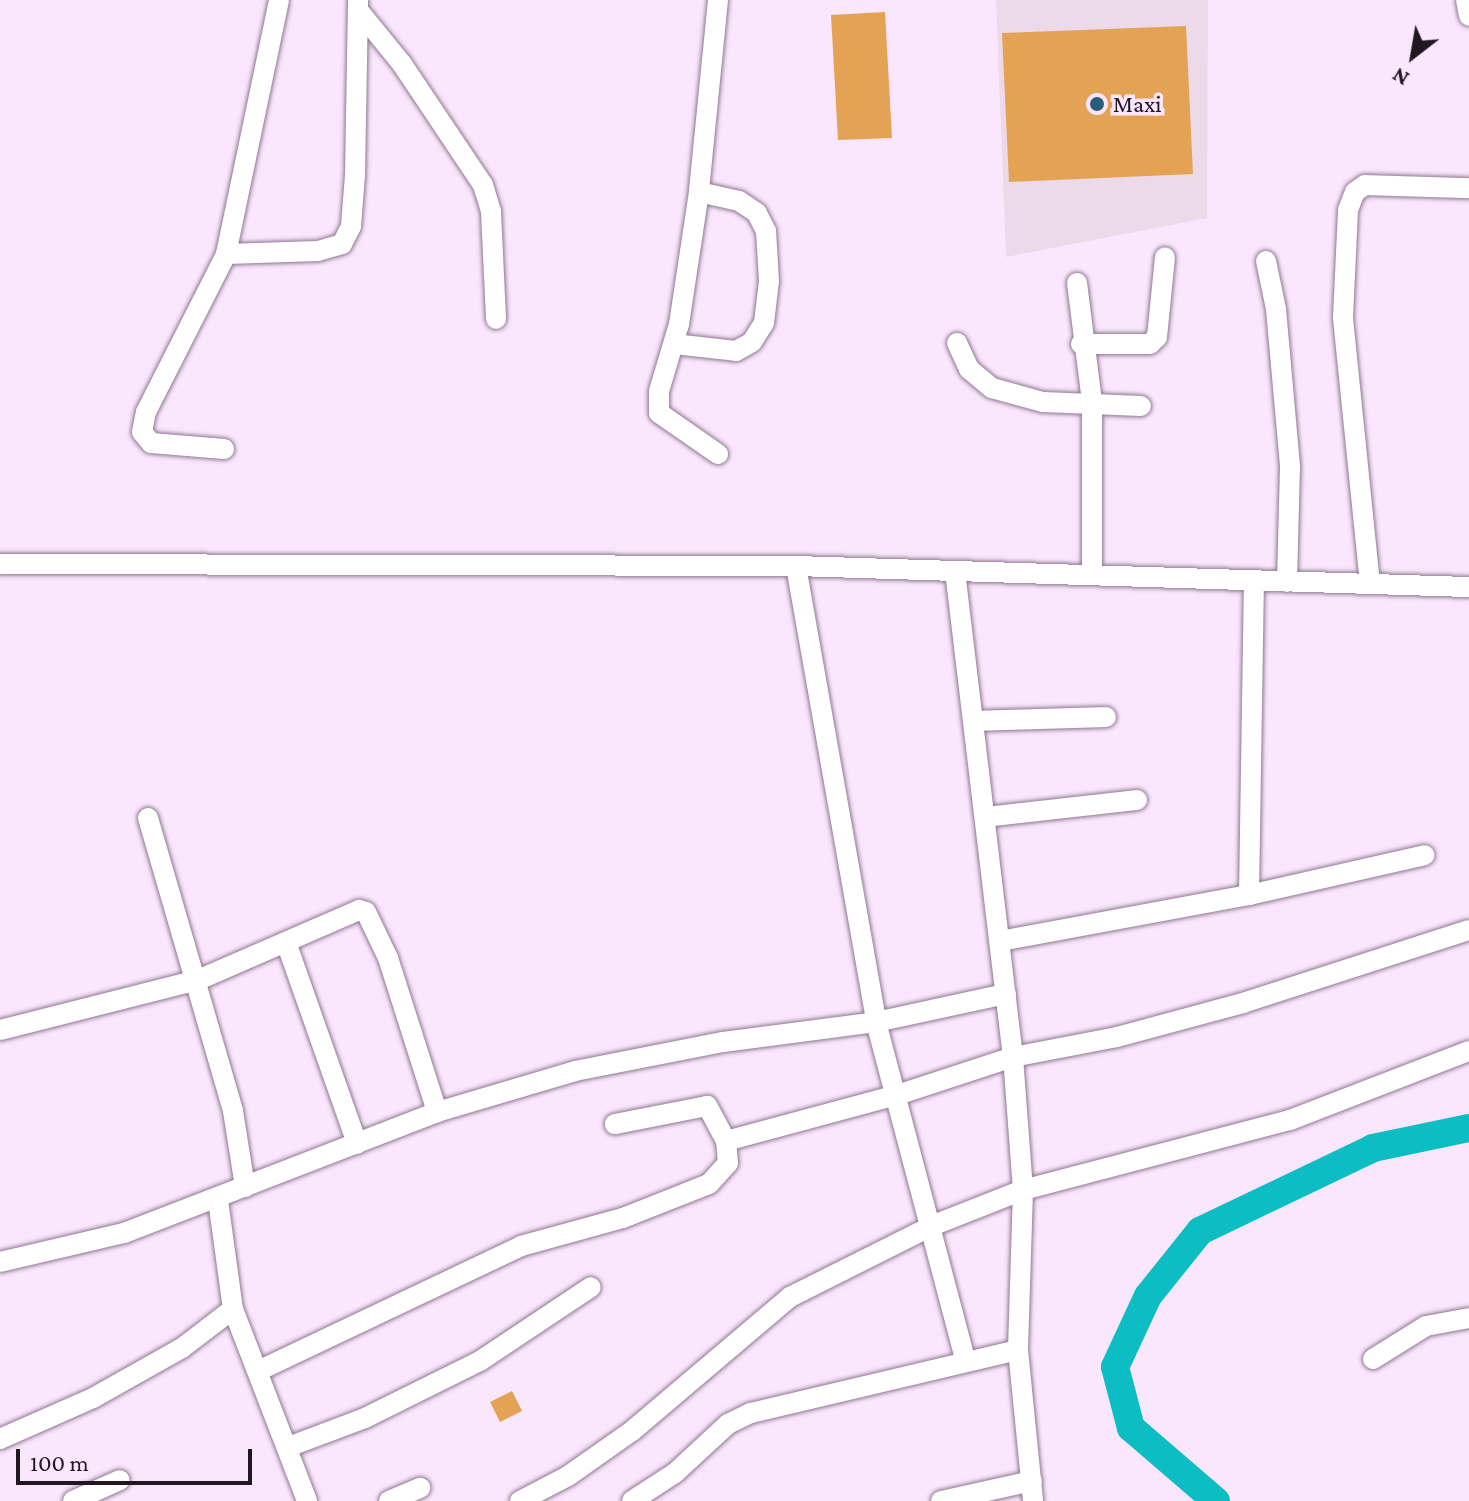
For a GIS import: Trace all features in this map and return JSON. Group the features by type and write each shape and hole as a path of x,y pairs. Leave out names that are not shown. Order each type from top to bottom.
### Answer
{"street":[{"path":"224,449 151,443 142,432 146,412 226,254 279,0"},
{"path":"718,0 699,192 674,344 659,391 659,413 718,454"},
{"path":"1466,0 1469,16"},
{"path":"226,254 318,251 342,244 351,226 355,175 358,5"},
{"path":"358,5 402,64 483,185 491,212 496,319"},
{"path":"1370,584 1343,317 1348,210 1355,192 1365,185 1469,188"},
{"path":"674,344 736,351 752,342 764,323 769,281 766,231 757,213 739,201 699,192"},
{"path":"1081,344 1150,344 1157,337 1165,257"},
{"path":"1266,261 1276,309 1290,467 1287,582"},
{"path":"1077,283 1081,344 1092,402 1092,575"},
{"path":"957,343 969,369 992,388 1043,402 1141,406"},
{"path":"0,564 796,566 1469,587"},
{"path":"796,566 876,1022 934,1225 965,1360"},
{"path":"941,1501 1032,1491 1018,1350 1023,1190 1013,1057 955,571"},
{"path":"1249,895 1254,581"},
{"path":"973,721 1106,717"},
{"path":"985,817 1137,800"},
{"path":"148,818 198,980 233,1111 245,1187"},
{"path":"1000,941 1249,895 1425,855"},
{"path":"0,1030 198,980 341,916 366,912 416,1034 437,1112"},
{"path":"726,1141 897,1095 1013,1057 1117,1037 1243,1003 1469,930"},
{"path":"286,942 357,1144"},
{"path":"0,1262 109,1237 218,1200 437,1112 575,1071 723,1042 876,1022 1006,994"},
{"path":"520,1501 568,1476 632,1431 790,1297 934,1225 1023,1190 1290,1120 1469,1051"},
{"path":"258,1371 521,1246 623,1218 709,1184 728,1163 726,1141 707,1106 615,1124"},
{"path":"218,1200 233,1309 307,1501"},
{"path":"288,1447 365,1418 480,1361 591,1287"},
{"path":"0,1439 93,1398 182,1348 233,1309"},
{"path":"1373,1359 1426,1326 1469,1318"},
{"path":"632,1501 675,1473 728,1424 751,1413 965,1360 1018,1350"},
{"path":"73,1501 120,1480"},
{"path":"389,1501 420,1488"}],"shaded area":[{"path":"996,0 1208,0 1207,218 1006,257"}],"building":[{"path":"885,12 892,138 838,140 831,15"},
{"name":"Maxi","path":"1186,26 1193,174 1009,182 1002,33"},
{"path":"512,1391 522,1411 500,1422 490,1402"}],"waterway":[{"path":"1216,1501 1131,1428 1115,1367 1148,1296 1200,1231 1373,1148 1469,1128"}],"place":[{"name":"Maxi","path":"1097,104"}]}
